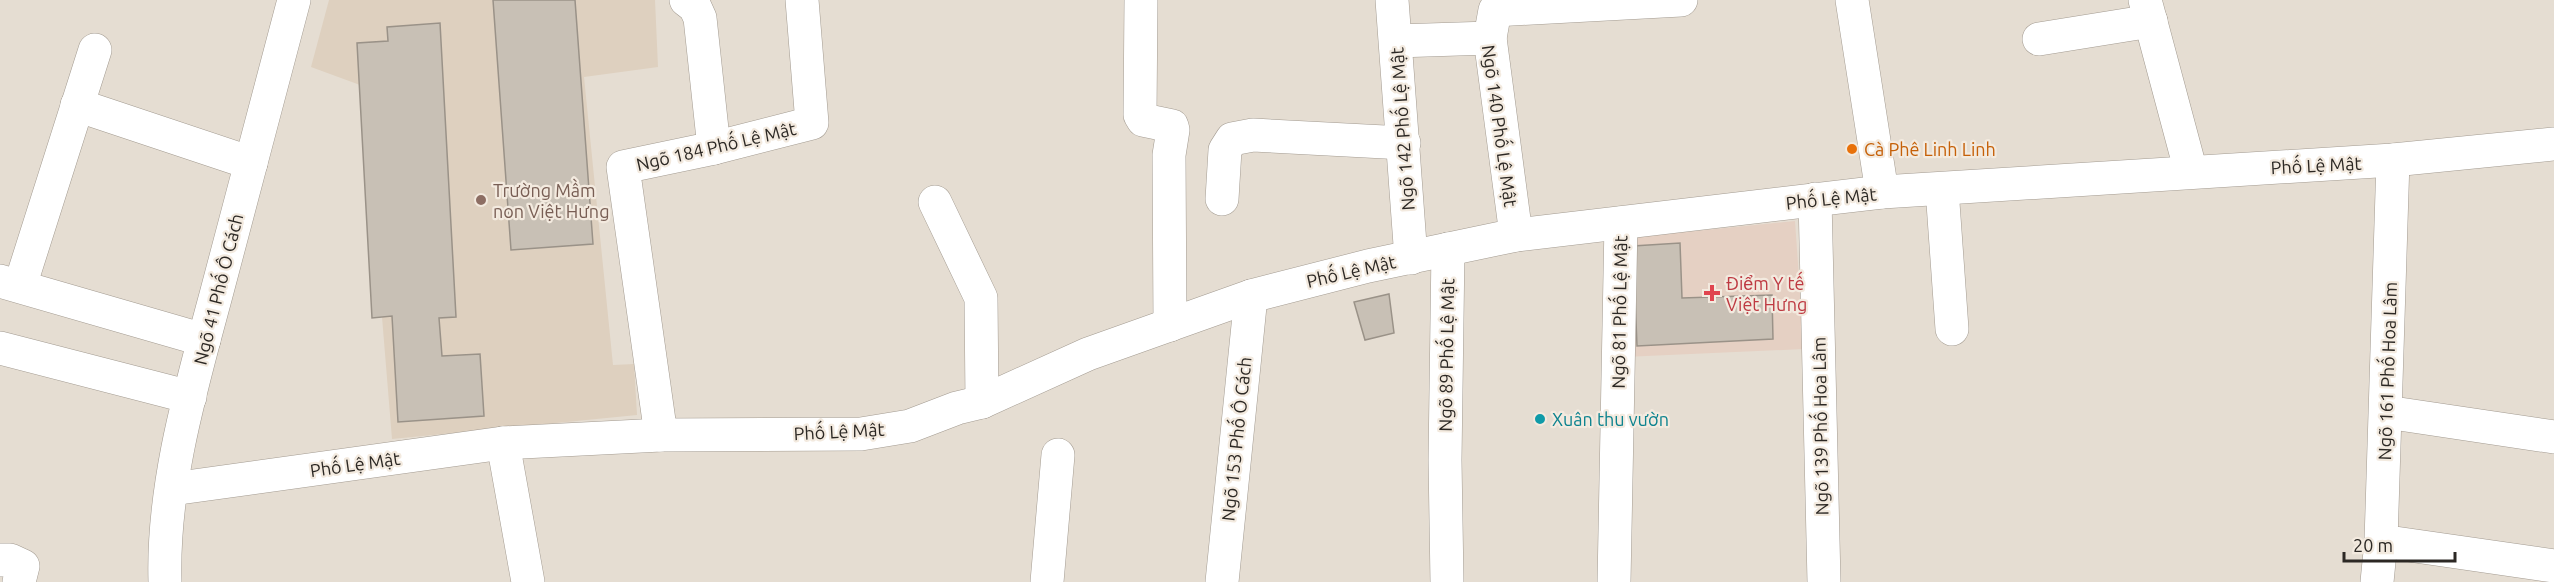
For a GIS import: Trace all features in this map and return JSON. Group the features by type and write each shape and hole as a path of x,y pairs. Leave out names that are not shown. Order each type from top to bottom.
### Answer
{"street":[{"name":"Ngõ 41 Phố Ô Cách","path":"165,582 166,534 172,489 190,397 294,0"},
{"path":"686,0 695,8 700,18 714,148"},
{"name":"Ngõ 184 Phố Lệ Mật","path":"661,435 623,167 714,148 812,123 802,0"},
{"path":"1141,0 1140,115 1143,120 1166,123 1173,130 1169,155 1170,325"},
{"name":"Ngõ 142 Phố Lệ Mật","path":"1392,0 1411,258"},
{"path":"1490,38 1495,10 1681,0"},
{"path":"1852,0 1882,192"},
{"path":"2039,39 2148,10 2191,172"},
{"name":"Ngõ 140 Phố Lệ Mật","path":"1396,41 1490,38 1516,235"},
{"path":"94,50 77,105 10,284 204,340"},
{"path":"77,105 251,163"},
{"path":"1222,199 1225,150 1232,139 1253,135 1404,143"},
{"name":"Phố Lệ Mật","path":"172,489 503,443 661,435 861,434 910,426 957,408 982,402 1088,354 1251,296 1368,266 1516,235 1882,192 2393,160 2554,144"},
{"name":"Ngõ 161 Phố Hoa Lâm","path":"2377,582 2381,542 2386,412 2393,160"},
{"path":"1942,189 1952,329"},
{"name":"Ngõ 139 Phố Hoa Lâm","path":"1815,199 1824,582"},
{"path":"935,202 981,298 982,402"},
{"name":"Ngõ 81 Phố Lệ Mật","path":"1614,582 1621,223"},
{"name":"Ngõ 89 Phố Lệ Mật","path":"1447,582 1445,460 1448,249"},
{"name":"Ngõ 153 Phố Ô Cách","path":"1222,582 1251,296"},
{"path":"0,348 190,397"},
{"path":"2386,412 2554,437"},
{"path":"503,443 528,582"},
{"path":"1047,582 1058,455"},
{"path":"2381,542 2554,566"},
{"path":"0,560 10,560 23,566 19,582"}],"shaded area":[{"name":"Trường Mầm non Việt Hưng","path":"329,0 655,0 658,67 584,77 613,365 634,364 637,415 392,439 382,317 372,318 360,85 311,67"},
{"name":"Điểm Y tế Việt Hưng","path":"1795,221 1804,349 1624,357 1625,238"}],"building":[{"path":"493,0 575,0 593,244 511,250"},
{"path":"440,23 456,317 439,318 442,356 480,354 484,416 398,422 392,316 372,318 357,43 388,41 387,27"},
{"path":"1680,243 1682,298 1772,295 1773,339 1637,346 1633,246"},
{"path":"1389,294 1394,333 1365,340 1354,302"}],"place":[{"name":"Cà Phê Linh Linh","path":"1852,149"},
{"name":"Trường Mầm non Việt Hưng","path":"481,200"},
{"name":"Điểm Y tế Việt Hưng","path":"1712,293"},
{"name":"Xuân thu vườn","path":"1540,419"}]}
